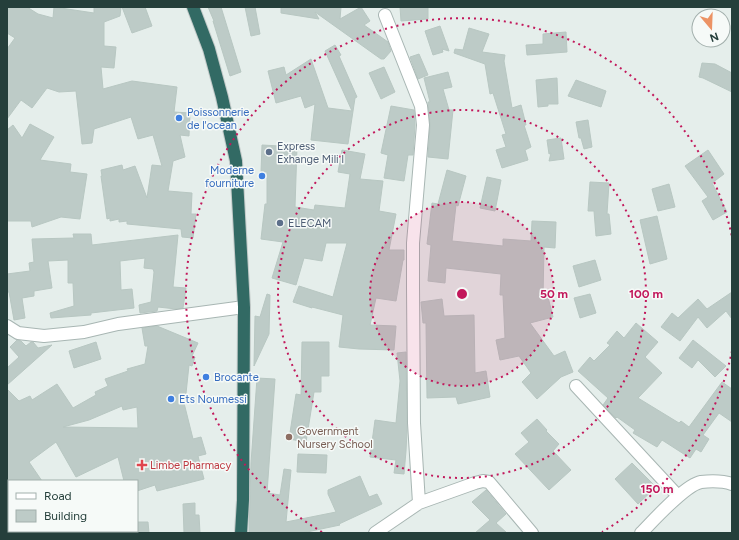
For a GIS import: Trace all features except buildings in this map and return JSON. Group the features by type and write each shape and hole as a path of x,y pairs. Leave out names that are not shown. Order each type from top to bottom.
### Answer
{"highway":[{"path":"193,7 209,49 222,97 236,161 244,307 243,500 241,533"}],"street":[{"path":"385,15 422,106 423,126 413,243 414,423 419,503"},
{"path":"7,326 18,333 44,336 84,332 118,324 244,307"},
{"path":"576,386 678,496"},
{"path":"375,533 419,503 484,481 489,482 532,533"},
{"path":"641,533 678,496 699,482 725,482 732,484"}],"place":[{"name":"Poissonnerie de l'ocean","path":"179,118"},
{"name":"Express Exhange Mili I","path":"269,152"},
{"name":"Moderne fourniture","path":"262,176"},
{"name":"ELECAM","path":"280,223"},
{"name":"Brocante","path":"206,377"},
{"name":"Ets Noumessi","path":"171,399"},
{"name":"Government Nursery School","path":"289,437"},
{"name":"Limbe Pharmacy","path":"142,465"}]}
